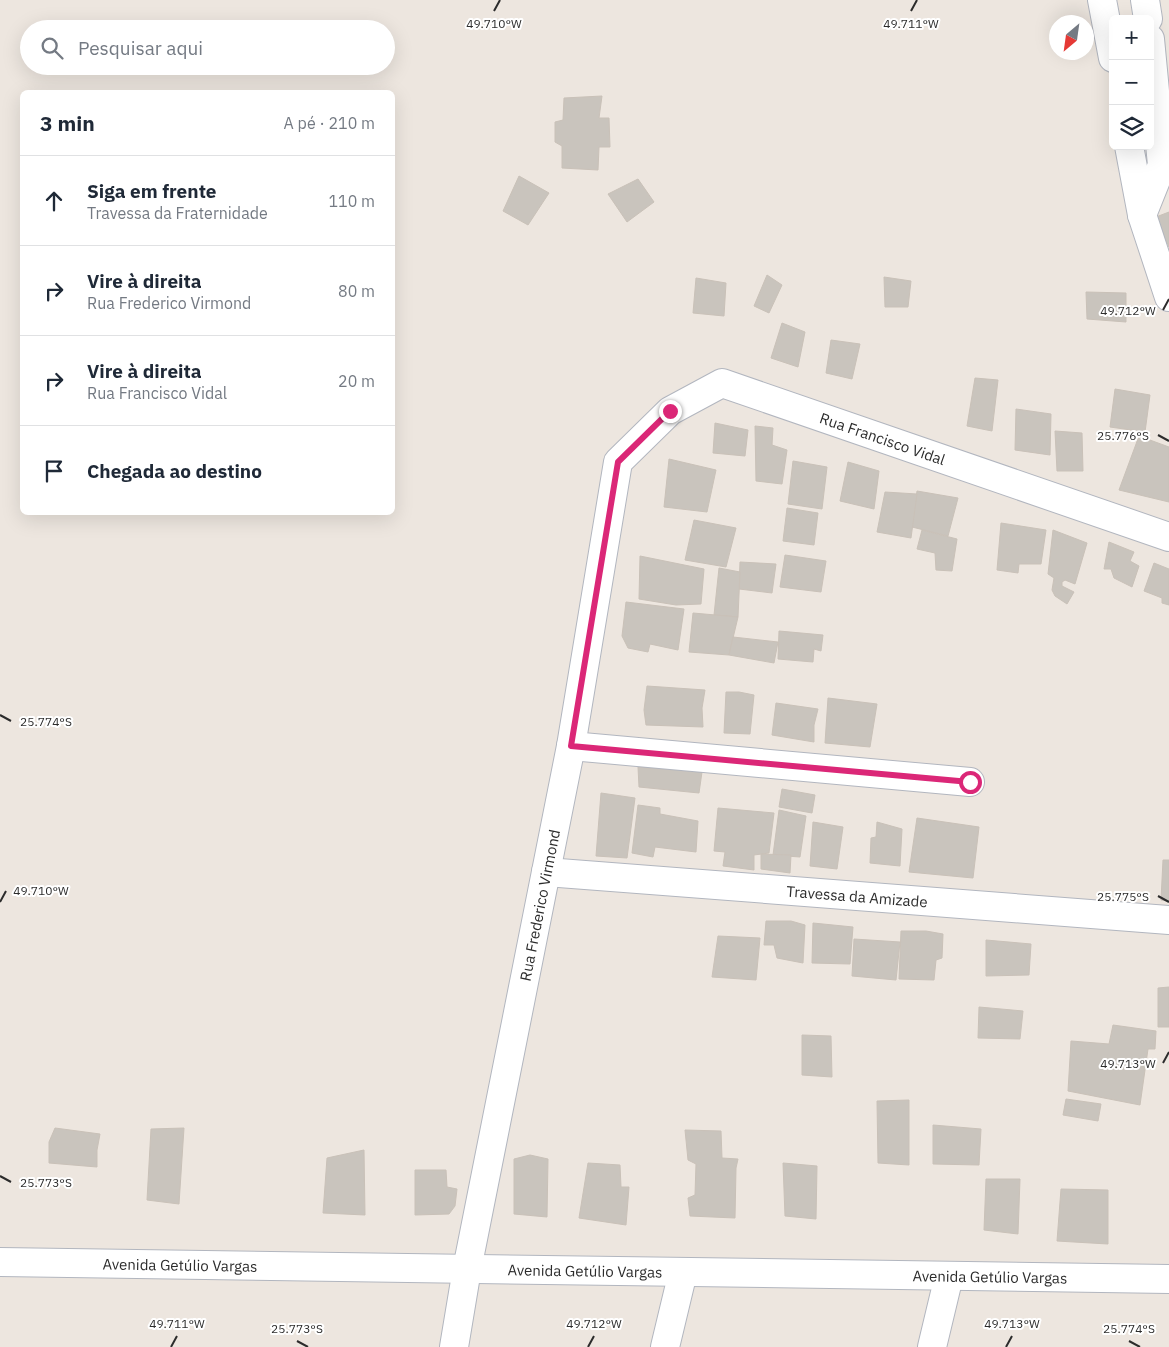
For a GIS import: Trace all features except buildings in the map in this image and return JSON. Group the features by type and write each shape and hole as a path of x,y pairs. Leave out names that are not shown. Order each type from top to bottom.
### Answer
{"street":[{"path":"1102,0 1109,37"},
{"path":"1145,0 1147,15"},
{"path":"1142,215 1162,165 1152,60"},
{"path":"1130,150 1142,215 1169,297"},
{"name":"Rua Francisco Vidal","path":"618,462 670,411 722,383 1169,537"},
{"name":"Rua Frederico Virmond","path":"454,1347 467,1269 571,746 618,462"},
{"path":"571,746 970,782"},
{"name":"Travessa da Amizade","path":"546,872 1169,920"},
{"name":"Avenida Getúlio Vargas","path":"0,1262 1169,1279"},
{"path":"665,1347 683,1272"},
{"path":"932,1347 949,1276"}],"route":[{"path":"670,411 618,462 571,746 970,782"}]}
